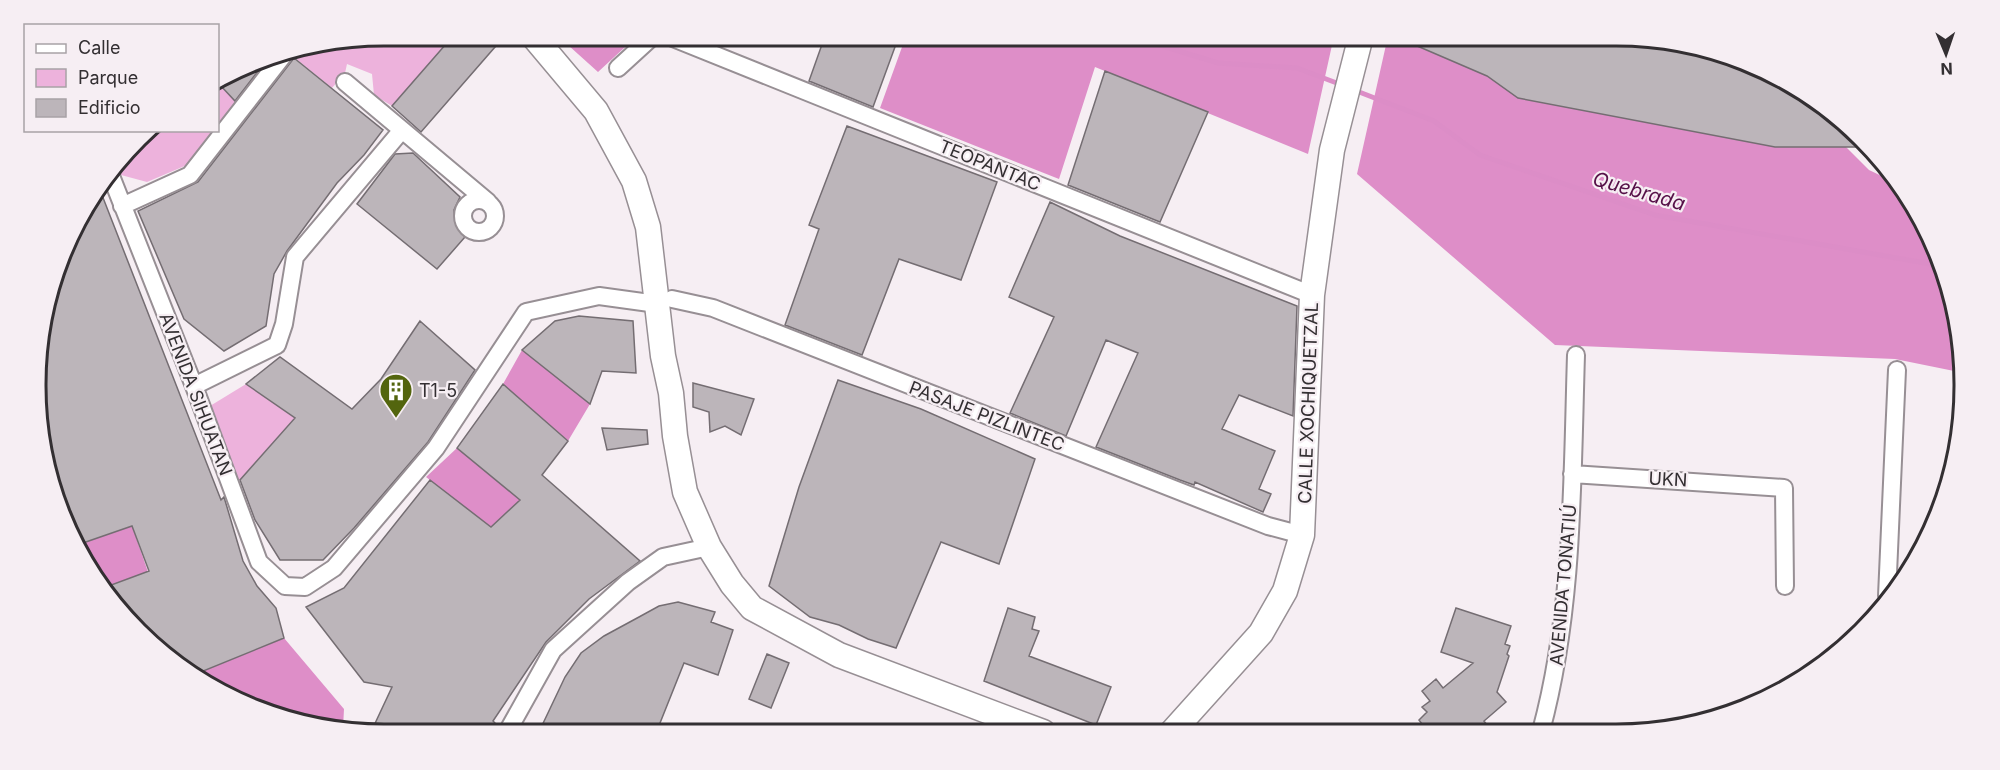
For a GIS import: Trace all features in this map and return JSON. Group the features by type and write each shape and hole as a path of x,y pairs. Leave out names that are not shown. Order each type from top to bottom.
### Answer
{"main road":[{"path":"541,46 596,111 634,181 648,226 665,301 675,360 671,393 675,436 685,492 709,547 732,584 752,608 839,655 1022,724"},
{"path":"561,46 608,102 646,172 660,218 665,301"},
{"name":"CALLE XOCHIQUETZAL","path":"1179,724 1261,633 1285,591 1302,535 1312,295 1332,150 1358,46"}],"street":[{"path":"618,68 642,46"},
{"name":"TEOPANTAC","path":"693,46 1312,295"},
{"path":"122,206 190,175 277,64"},
{"path":"345,82 488,202"},
{"path":"194,386 277,345 284,324 295,257 402,130"},
{"name":"AVENIDA SIHUATAN","path":"113,183 194,386 259,562 285,586 305,587"},
{"name":"PASAJE PIZLINTEC","path":"305,587 334,568 436,448 526,312 599,296 665,301 712,308 1269,526 1302,535"},
{"path":"1572,474 1576,355"},
{"path":"1887,586 1897,370"},
{"name":"UKN","path":"1572,474 1784,488 1785,585"},
{"name":"AVENIDA TONATIÚ","path":"1543,724 1555,679 1564,616 1572,474"},
{"path":"512,724 553,650 628,582 663,557 709,547"}],"green space":[{"path":"444,46 392,106 374,95 372,74 347,64 345,73 332,88 296,58 363,47"},
{"path":"223,88 236,102 219,125 219,90"},
{"path":"161,132 213,132 187,165 147,182 121,175"},
{"path":"246,384 295,418 237,483 210,406"}],"shaded area":[{"path":"569,46 626,46 598,72"},
{"path":"902,46 1332,46 1308,154 1095,67 1059,179 880,108"},
{"path":"1386,46 1417,46 1487,76 1519,98 1775,147 1846,147 1869,170 1884,179 1919,235 1942,297 1951,341 1953,371 1895,359 1555,345 1357,174"},
{"path":"522,350 590,404 568,441 503,384"},
{"path":"457,448 520,500 491,527 426,477"},
{"path":"132,526 148,572 112,585 85,542"},
{"path":"284,638 344,709 343,721 276,706 235,689 204,671"}],"building":[{"path":"444,46 495,47 421,132 392,106"},
{"path":"821,46 895,46 873,107 809,81"},
{"path":"1417,46 1615,46 1659,49 1703,58 1745,72 1784,92 1821,116 1855,147 1775,147 1518,98 1487,76"},
{"path":"295,59 383,130 364,155 337,183 287,251 274,274 266,326 224,351 184,319 138,211 198,182"},
{"path":"258,71 235,101 223,88"},
{"path":"1105,71 1208,112 1160,222 1068,185"},
{"path":"847,126 997,182 961,280 899,259 862,355 785,325 819,229 809,225"},
{"path":"413,153 460,197 454,210 455,222 465,237 437,269 357,204 395,154"},
{"path":"103,198 221,500 224,497 243,561 257,586 276,608 284,638 204,671 179,654 146,624 112,585 149,571 132,526 85,542 72,515 58,473 47,407 49,341 58,297 81,235"},
{"path":"1050,202 1120,236 1297,306 1293,416 1239,395 1222,429 1275,451 1259,489 1271,494 1263,512 1195,482 1194,485 1096,447 1138,353 1106,340 1066,436 1010,413 1054,317 1009,297"},
{"path":"579,316 633,321 636,373 602,371 590,404 522,350 555,321"},
{"path":"420,321 475,370 428,442 354,528 323,560 280,560 255,520 240,480 295,418 246,384 280,357 352,409 381,379"},
{"path":"838,380 921,409 1035,459 999,564 941,542 896,648 868,639 839,625 810,617 769,586 799,487"},
{"path":"693,383 754,399 741,435 725,426 710,432 709,412 693,407"},
{"path":"503,384 568,441 542,475 640,561 589,599 546,642 493,721 496,724 375,724 392,687 364,682 306,607 344,588 430,480 491,527 520,500 457,448"},
{"path":"602,428 647,430 648,444 607,450"},
{"path":"678,602 715,612 711,622 733,630 718,675 684,663 660,724 543,724 565,677 581,653 604,636 659,606"},
{"path":"1008,608 1035,617 1032,629 1039,631 1029,656 1111,687 1096,724 1093,724 984,681"},
{"path":"1456,608 1511,626 1505,644 1510,646 1507,654 1509,656 1497,692 1506,702 1484,721 1486,724 1422,724 1419,720 1427,712 1422,707 1430,701 1422,691 1436,679 1443,688 1473,663 1441,652"},
{"path":"767,654 789,663 771,708 749,699"}],"waterway":[{"name":"Quebrada","path":"1163,46 1218,63 1297,68 1342,85"},
{"name":"Quebrada","path":"1354,90 1434,121 1480,155 1655,215 1932,264"}],"place":[{"name":"T1-5","path":"396,419"}]}
